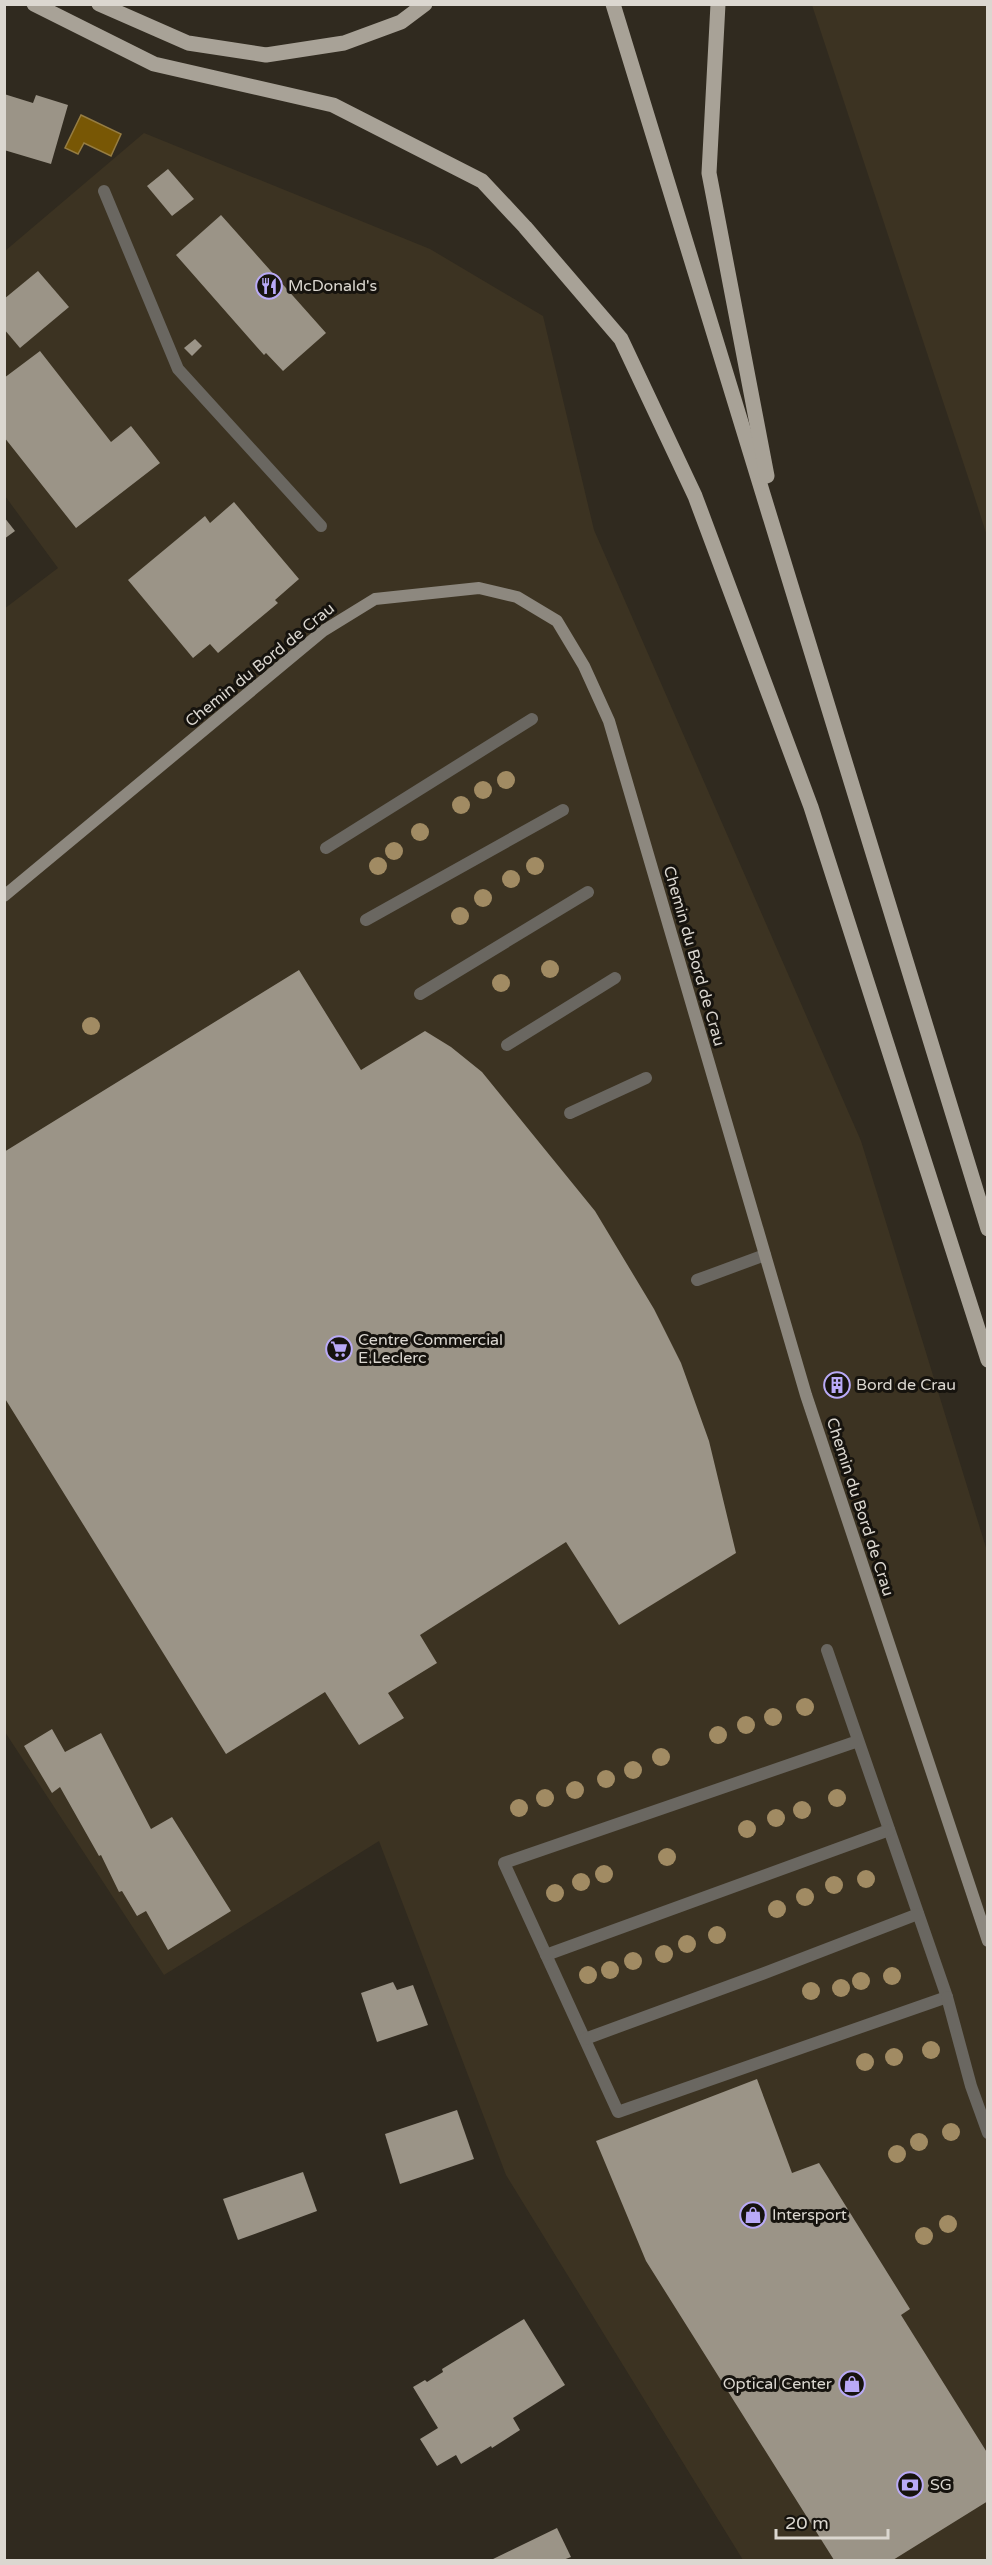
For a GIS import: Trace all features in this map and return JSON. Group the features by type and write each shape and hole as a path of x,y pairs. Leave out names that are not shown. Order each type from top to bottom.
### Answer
{"main road":[{"path":"34,4 154,64 333,105 482,181 525,227 621,339 695,496 811,807 987,1360"},
{"path":"99,4 188,43 266,55 344,44 400,22 425,4"},
{"path":"613,4 987,1229"},
{"path":"718,4 709,172 754,418 789,579"}],"street":[{"name":"Chemin du Bord de Crau","path":"4,896 323,631 375,599 419,592 479,588 518,597 557,621 584,666 609,721 806,1395 987,1941"}],"lane":[{"path":"104,191 178,369 321,526"},
{"path":"326,848 532,719"},
{"path":"366,920 564,810"},
{"path":"420,994 588,892"},
{"path":"507,1046 615,978"},
{"path":"570,1113 646,1078"},
{"path":"697,1280 765,1255"},
{"path":"827,1650 947,1997 987,2133"},
{"path":"858,1741 504,1863 618,2112 947,1997"},
{"path":"546,1955 889,1830"},
{"path":"585,2039 918,1914"}],"shaded area":[{"path":"812,5 987,5 987,536 973,492"},
{"path":"81,115 121,134 111,156 84,143 78,154 65,148"},
{"path":"144,133 430,249 543,316 594,530 861,1141 987,1551 987,2560 743,2560 506,2175 379,1841 164,1975 5,1732 4,609 58,568 5,496 5,251"}],"building":[{"path":"4,94 33,103 36,95 68,105 51,164 4,150"},
{"path":"168,169 194,199 172,216 147,186"},
{"path":"221,215 326,333 283,371 266,353 264,355 176,255"},
{"path":"38,271 69,307 20,348 4,329 4,299"},
{"path":"195,339 202,346 192,356 184,348"},
{"path":"40,351 111,442 131,426 160,463 76,528 4,437 4,378"},
{"path":"234,502 299,579 275,600 278,603 218,653 210,644 193,658 128,580 205,516 210,523"},
{"path":"4,517 15,531 4,539"},
{"name":"Centre Commercial E.Leclerc","path":"299,970 361,1070 425,1031 451,1047 482,1072 595,1211 654,1309 681,1363 709,1441 736,1553 619,1625 566,1542 420,1635 437,1663 388,1693 404,1718 359,1745 325,1692 226,1754 4,1397 4,1152"},
{"name":"Bord de Crau","path":"839,1372 844,1394 835,1396 829,1375"},
{"path":"52,1729 65,1752 101,1733 151,1829 172,1817 231,1911 168,1950 146,1911 137,1916 122,1891 119,1892 101,1855 99,1856 60,1787 52,1793 24,1746"},
{"path":"393,1982 397,1990 413,1985 428,2025 377,2042 361,1993"},
{"path":"757,2079 792,2173 819,2163 910,2309 901,2315 988,2454 988,2501 893,2560 834,2560 646,2261 596,2141"},
{"path":"457,2110 474,2159 400,2184 385,2134"},
{"path":"303,2172 317,2211 238,2240 223,2199"},
{"path":"524,2319 565,2385 513,2418 520,2430 492,2448 491,2446 461,2464 456,2455 437,2466 420,2439 438,2428 413,2387 425,2380 427,2382 443,2372 442,2369"},
{"path":"557,2528 571,2557 563,2560 491,2560"}],"place":[{"name":"McDonald's","path":"269,286"},
{"name":"Centre Commercial E.Leclerc","path":"339,1349"},
{"name":"Bord de Crau","path":"837,1385"},
{"name":"Intersport","path":"753,2215"},
{"name":"Optical Center","path":"852,2384"},
{"name":"SG","path":"910,2485"}]}
